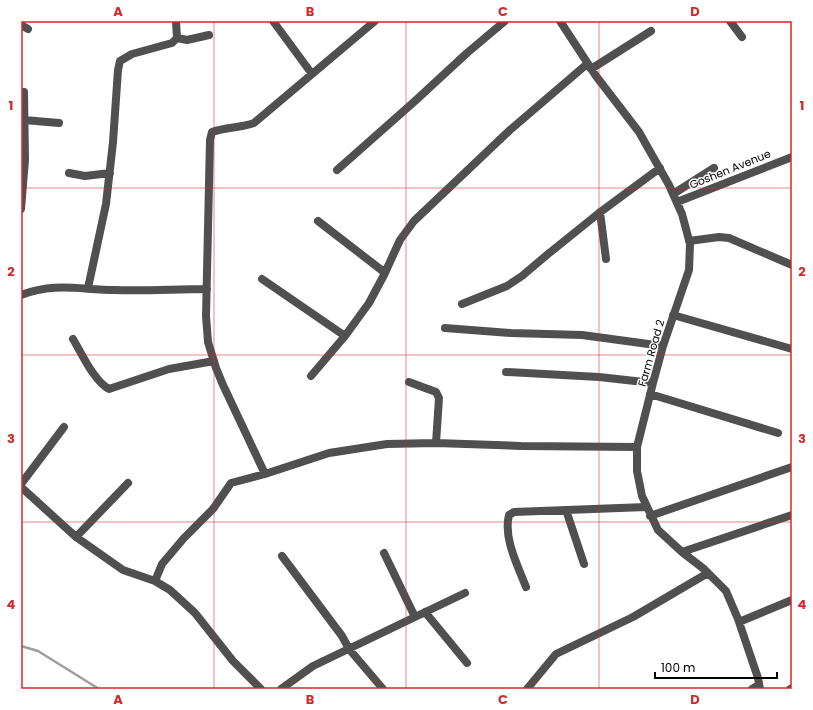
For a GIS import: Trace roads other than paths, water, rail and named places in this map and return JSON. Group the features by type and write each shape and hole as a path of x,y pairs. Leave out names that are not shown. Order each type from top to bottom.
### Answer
{"street":[{"path":"88,288 106,204 120,61 132,54 172,43 177,38 176,21"},
{"path":"273,21 312,74"},
{"path":"265,474 223,385 208,342 206,316 210,140 212,132 222,129 243,127 254,123 376,21"},
{"path":"337,170 467,53 505,21"},
{"name":"Farm Road 2","path":"560,21 589,66 638,132 660,168 682,214 689,241 689,270 663,346 650,394 637,447 637,471 642,496 650,516 658,530 708,573 726,591 739,622 758,678 757,688"},
{"path":"730,21 742,37"},
{"path":"311,376 345,336 369,303 400,240 414,221 510,130 589,66 651,31"},
{"path":"177,38 187,40 209,35"},
{"path":"21,209 25,160 22,141 24,92"},
{"path":"24,120 59,123"},
{"name":"Goshen Avenue","path":"677,202 792,156"},
{"path":"462,304 507,286 522,276 600,212 660,168"},
{"path":"673,194 714,168"},
{"path":"68,172 84,176 110,173"},
{"path":"600,212 606,258"},
{"path":"318,222 384,272"},
{"path":"689,241 719,237 729,238 792,265"},
{"path":"262,279 345,336"},
{"path":"21,295 57,287 114,290 207,289"},
{"path":"674,314 792,349"},
{"path":"445,328 511,333 582,335 663,346"},
{"path":"73,339 96,377 103,386 109,389 169,369 214,361"},
{"path":"506,372 599,377 653,383"},
{"path":"410,382 436,392 439,398 436,443"},
{"path":"650,394 778,434"},
{"path":"21,484 64,427"},
{"path":"155,581 162,564 184,538 213,509 231,482 265,474 329,453 387,444 436,443 521,446 637,447"},
{"path":"650,516 792,467"},
{"path":"76,538 128,483"},
{"path":"21,487 76,538 123,570 155,581 170,590 196,613 233,661 261,689"},
{"path":"526,587 510,543 507,522 510,515 514,512 646,507"},
{"path":"566,510 584,564"},
{"path":"682,552 792,515"},
{"path":"384,552 416,617"},
{"path":"282,556 342,636 349,649 383,689"},
{"path":"527,689 556,654 633,617 708,573"},
{"path":"281,689 313,666 465,593"},
{"path":"739,622 792,600"},
{"path":"425,612 467,662"}],"waterway":[{"path":"21,646 38,651 99,689"}]}
